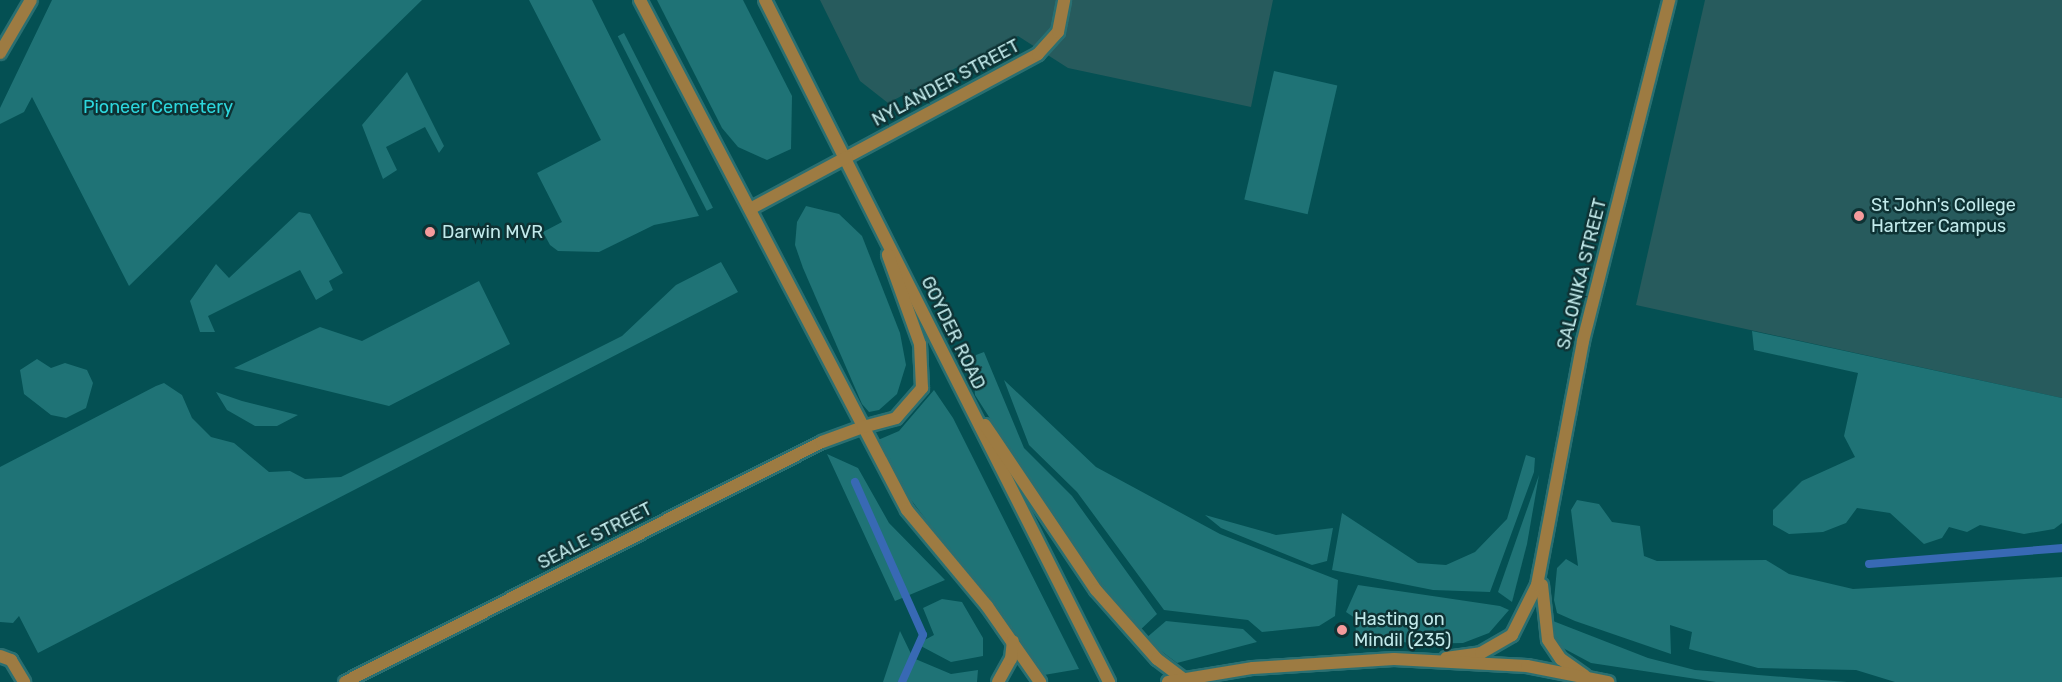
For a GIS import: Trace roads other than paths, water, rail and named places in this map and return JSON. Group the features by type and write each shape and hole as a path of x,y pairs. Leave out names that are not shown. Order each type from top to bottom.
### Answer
{"street":[{"path":"0,53 31,0"},
{"path":"640,0 907,510 1013,640 1040,682"},
{"name":"GOYDER ROAD","path":"765,0 848,157 967,403 1109,682"},
{"name":"NYLANDER STREET","path":"750,209 1038,54 1058,32 1064,0"},
{"name":"SALONIKA STREET","path":"1439,659 1481,653 1512,635 1529,607 1544,560 1583,341 1669,0"},
{"name":"SEALE STREET","path":"345,682 822,442 906,410 922,388 924,363 866,194"},
{"path":"967,403 1096,590 1152,654 1184,679"},
{"name":"SALONIKA STREET","path":"1544,560 1542,613 1548,640 1561,659 1588,678"},
{"path":"998,682 1011,659 1013,640"},
{"path":"0,656 11,660 24,682"},
{"path":"1168,682 1299,663 1439,659 1527,666 1608,682"}],"waterway":[{"path":"855,482 923,635 902,682"},
{"path":"1869,564 2062,548"}],"place":[{"name":"St John's College Hartzer Campus","path":"1859,216"},
{"name":"Darwin MVR","path":"430,232"},
{"name":"Hasting on Mindil (235)","path":"1342,630"}],"park label":[{"name":"Pioneer Cemetery","path":"158,107"}]}
